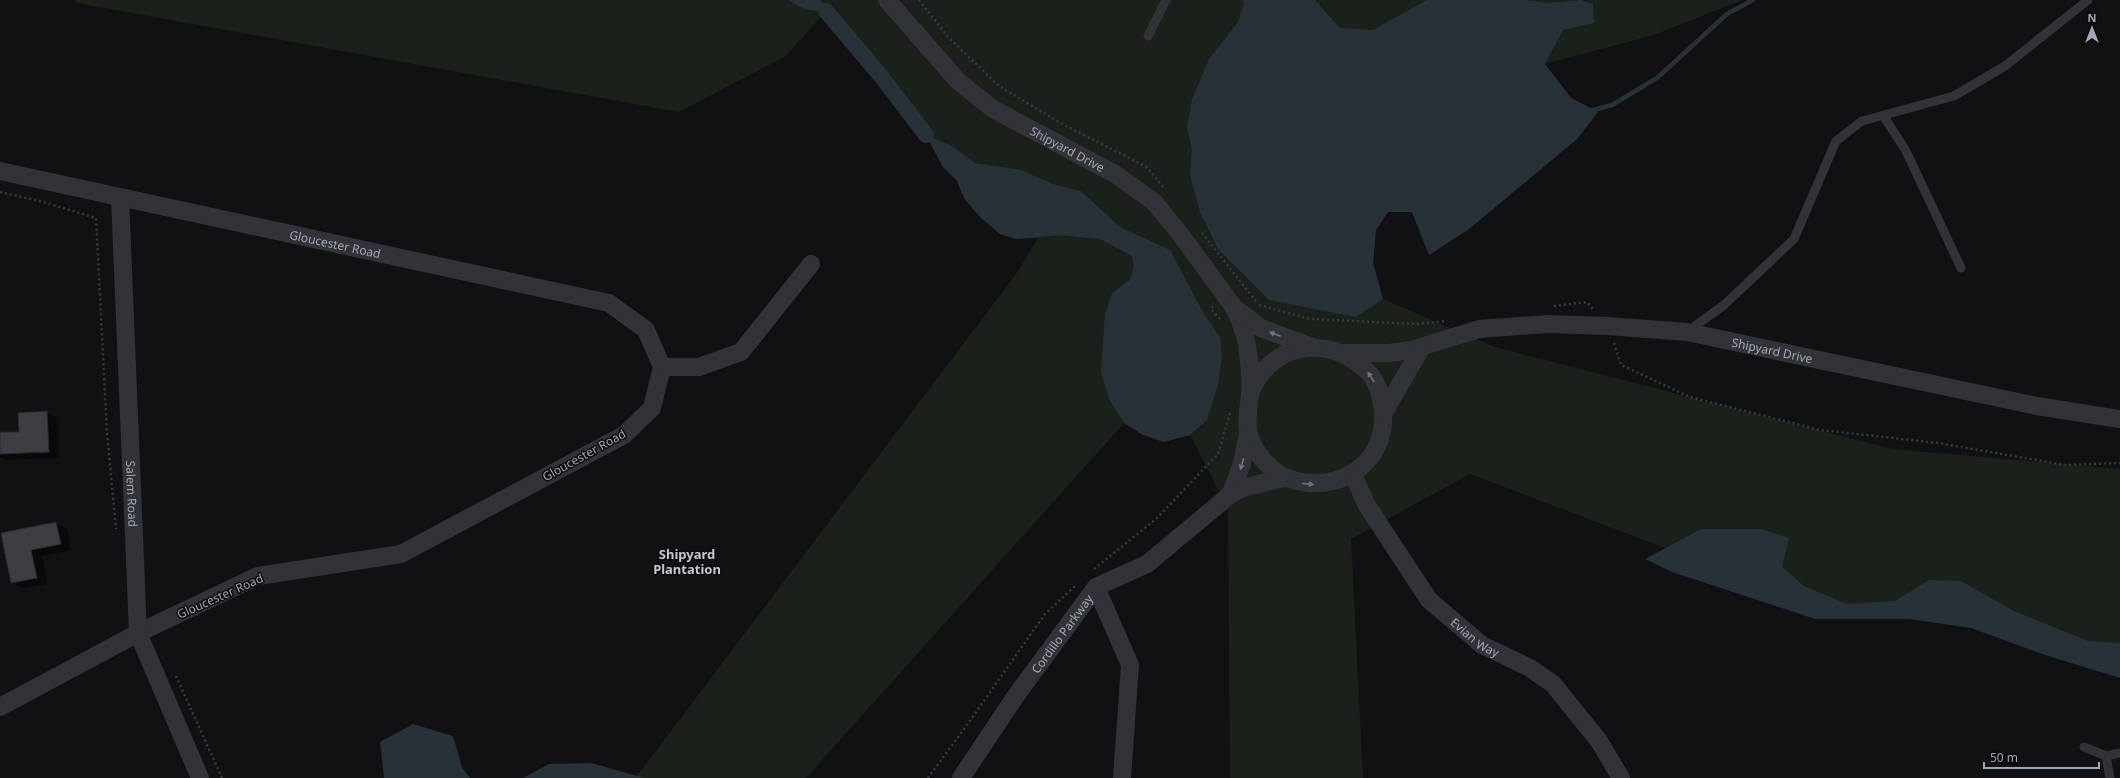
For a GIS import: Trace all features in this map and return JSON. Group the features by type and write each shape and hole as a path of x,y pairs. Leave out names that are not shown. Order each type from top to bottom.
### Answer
{"street":[{"name":"Shipyard Drive","path":"887,0 958,81 993,109 1115,174 1154,202 1181,234 1235,309 1241,321 1249,359 1250,394"},
{"name":"Gloucester Road","path":"0,171 609,303 646,330 662,367 652,408 624,435 401,554 258,576 138,633 0,707"},
{"name":"Salem Road","path":"120,198 138,633 200,778"},
{"path":"662,367 699,367 741,352 811,264"},
{"name":"Shipyard Drive","path":"1235,309 1260,328 1312,347"},
{"name":"Shipyard Drive","path":"1341,353 1389,353 1422,347 1479,329 1548,324 1608,326 1687,332 2037,406 2120,419"},
{"path":"1312,347 1333,349 1341,353 1352,358 1368,371 1379,389 1384,412 1381,436 1376,447 1370,458 1353,474 1337,482 1319,485 1301,483 1284,478 1271,468 1256,452 1248,434 1246,413 1250,394 1259,376 1273,361 1292,351 1312,347"},
{"path":"1384,412 1422,347"},
{"name":"Cordillo Parkway","path":"1230,494 1242,463 1248,434"},
{"name":"Evian Way","path":"1353,474 1374,518 1429,600 1482,645 1530,668 1553,684 1599,741 1621,778"},
{"name":"Cordillo Parkway","path":"961,778 1093,580 1147,564 1230,494 1242,488 1284,478"},
{"path":"1093,580 1130,665 1122,778"}],"lane":[{"path":"1148,36 1166,0"},
{"path":"1687,332 1724,305 1794,239 1836,141 1862,121 1954,96 2005,66 2088,0"},
{"path":"1883,115 1906,151 1961,268"},
{"path":"2084,747 2106,756 2120,753"},
{"path":"2106,756 2110,778"}],"path":[{"path":"919,0 949,38 999,86 1064,125 1147,167 1165,189"},
{"path":"0,192 40,201 96,218 107,433 116,537"},
{"path":"1198,228 1258,305 1310,319 1417,324 1448,320"},
{"path":"1221,320 1211,309 1235,275"},
{"path":"1549,307 1587,302 1608,326 1621,365 1690,397 1820,430 1938,443 2065,464 2120,463"},
{"path":"1093,580 1107,556 1156,519 1218,454 1231,411"},
{"path":"928,778 964,730 1045,614 1079,582"},
{"path":"175,674 222,778"}],"shaded area":[{"path":"75,0 1742,0 1654,35 1545,64 1571,98 1598,112 1577,139 1469,229 1429,255 1412,212 1388,212 1376,230 1373,263 1383,299 1495,347 1892,449 2120,469 2120,665 1932,604 1845,616 1470,474 1351,539 1363,778 1230,778 1228,509 1190,435 1164,442 1143,435 1124,423 806,778 630,778 637,776 1016,274 1038,238 1016,239 1000,234 980,217 964,198 957,181 943,167 926,135 881,76 826,11 786,56 679,112 77,3"},
{"path":"789,0 821,0 826,11 806,9 797,6"},
{"path":"1242,0 1315,0 1340,28 1373,30 1427,0 1527,0 1547,3 1581,0 1593,4 1594,23 1563,30 1545,64 1571,98 1598,112 1577,139 1469,229 1429,255 1412,212 1388,212 1376,230 1373,263 1383,299 1356,317 1269,300 1218,249 1200,212 1190,175 1192,150 1187,128 1192,99 1209,59 1238,22 1244,4"},
{"path":"926,135 952,146 975,163 1021,170 1053,184 1081,191 1120,227 1170,250 1204,314 1220,337 1222,358 1218,385 1207,420 1190,435 1164,442 1143,435 1124,423 1109,399 1101,372 1105,314 1112,293 1130,280 1134,266 1132,256 1100,239 1060,235 1016,239 1000,234 980,217 964,198 957,181 943,167"},
{"path":"1701,529 1761,529 1789,538 1782,567 1804,586 1847,604 1895,601 1929,580 1961,581 2014,611 2088,641 2120,643 2120,678 2045,655 1971,628 1909,619 1815,619 1672,572 1645,559"},
{"path":"413,724 453,736 462,767 470,778 384,778 380,742"},
{"path":"591,763 645,778 523,778 549,764"}],"building":[{"path":"47,411 49,452 0,454 0,432 19,432 18,413"},
{"path":"56,522 61,544 31,550 37,578 11,583 1,533"}],"waterway":[{"path":"1589,111 1612,105 1657,78 1727,14 1753,0"},
{"path":"826,11 881,76 926,135"}],"district":[{"name":"Shipyard Plantation","path":"687,562"}]}
